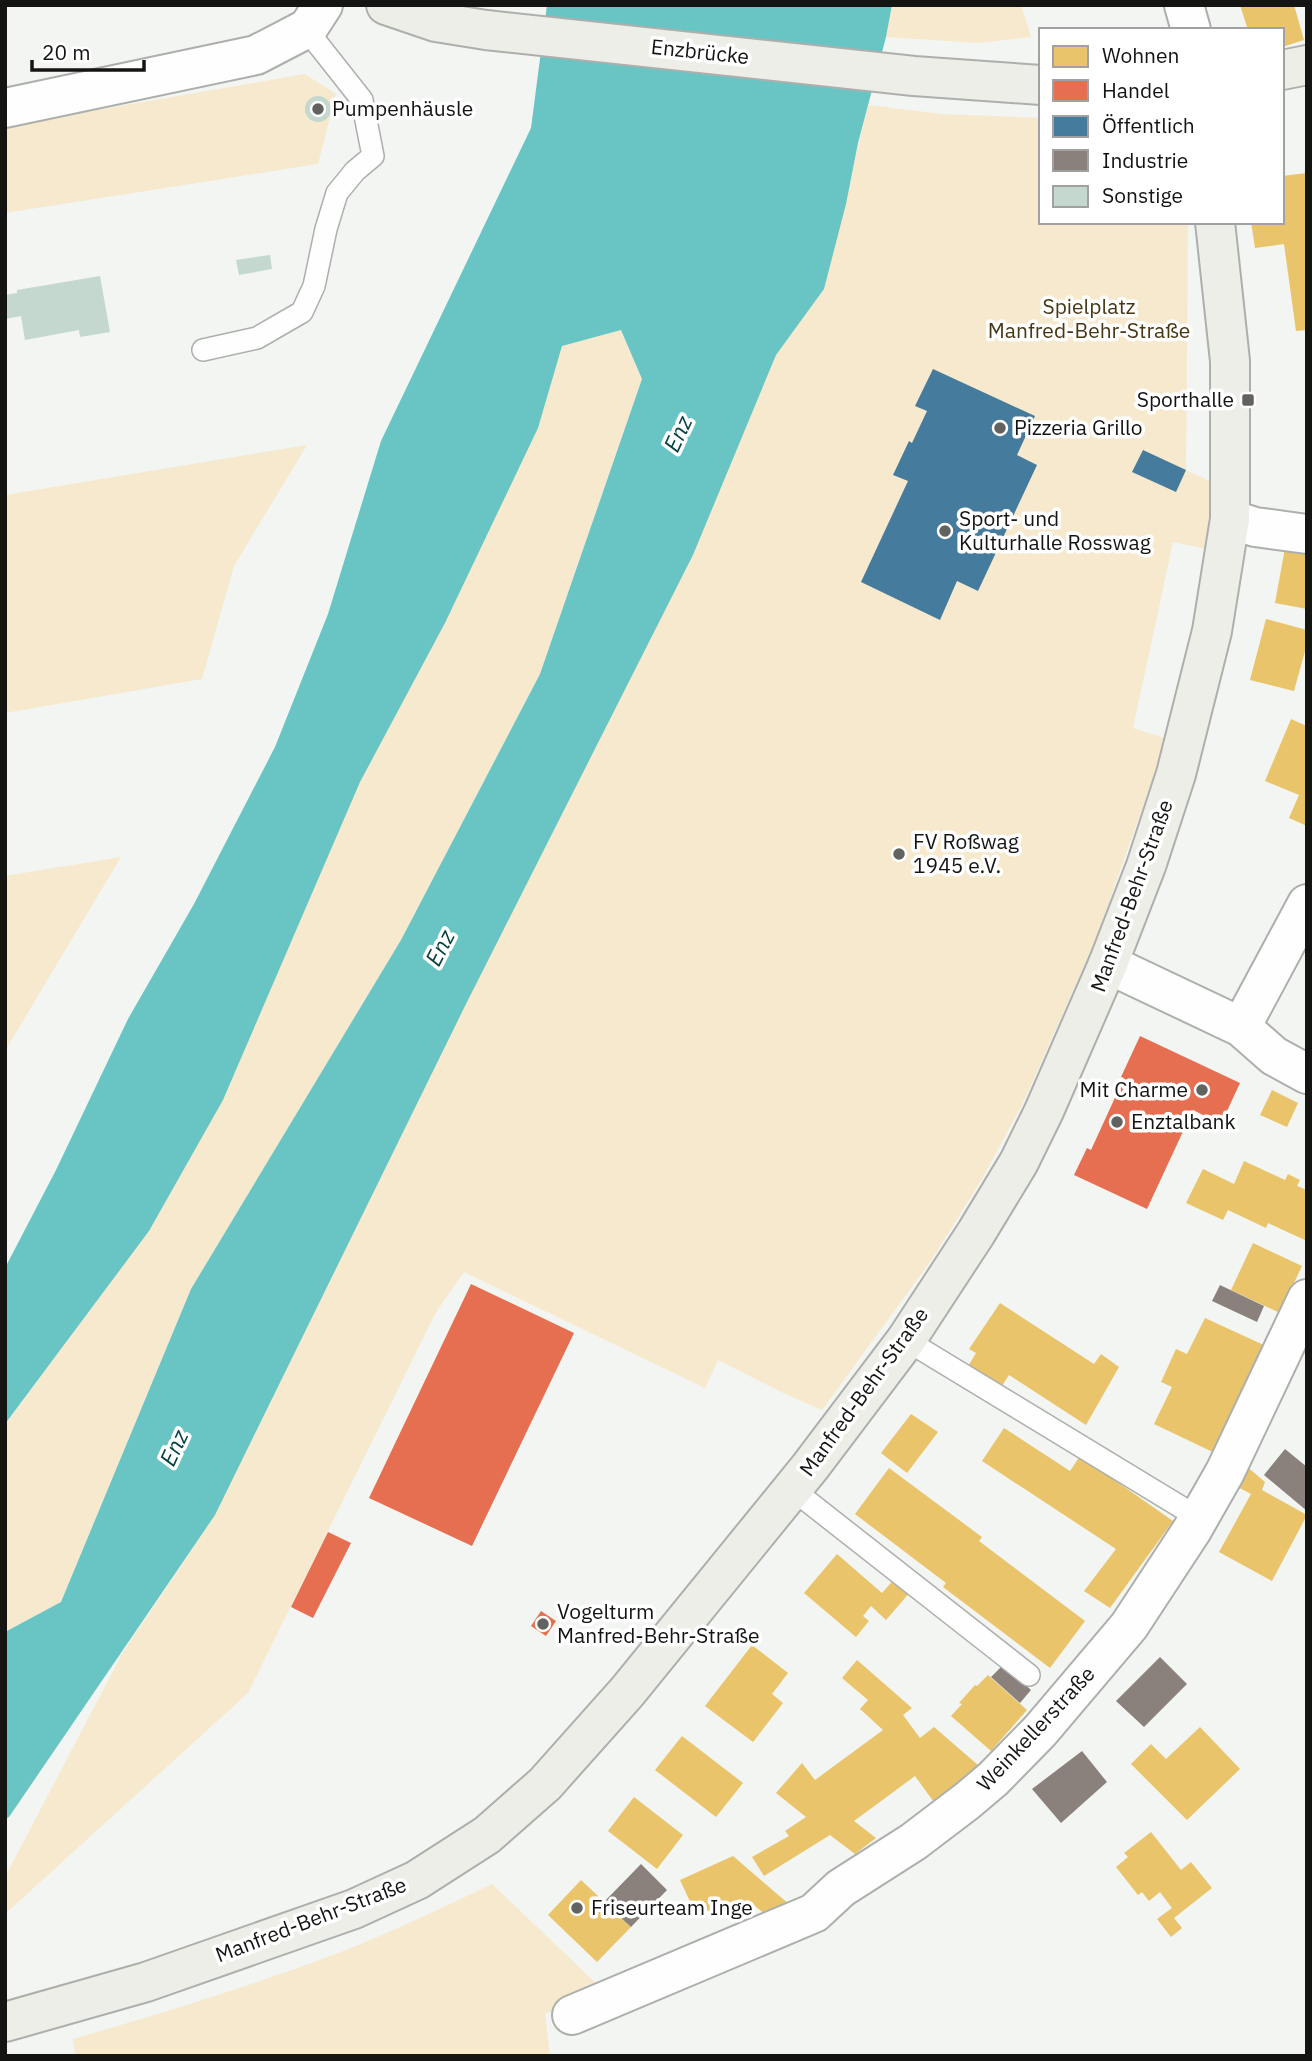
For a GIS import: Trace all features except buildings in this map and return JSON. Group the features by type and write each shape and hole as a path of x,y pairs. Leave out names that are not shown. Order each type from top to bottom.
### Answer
{"street":[{"name":"Enzbrücke","path":"386,5 436,22 486,30 914,76 1039,85"},
{"path":"1184,5 1190,28"},
{"path":"5,108 256,55 315,16"},
{"path":"1284,70 1307,65"},
{"name":"Manfred-Behr-Straße","path":"5,2022 146,1982 354,1909 417,1880 467,1850 512,1815 572,1755 685,1622 792,1489 906,1340 1019,1162 1049,1100 1108,964 1146,866 1176,775 1212,631 1230,519 1230,361 1215,224"},
{"path":"1230,519 1255,527 1307,534"},
{"path":"1241,1027 1307,905"},
{"path":"1108,964 1241,1027 1274,1056 1307,1073"},
{"name":"Weinkellerstraße","path":"572,2015 804,1919 823,1906 841,1888 950,1815 1017,1756 1129,1626 1199,1518 1307,1299"}],"lane":[{"path":"203,349 257,338 302,312 314,286 337,193 355,171 373,156 362,100 317,43 315,16"},
{"path":"906,1340 1199,1518"},
{"name":"Manfred-Behr-Straße","path":"792,1489 1029,1675"}],"green space":[{"path":"892,5 1021,5 1031,37 979,43 886,37"},
{"path":"305,74 336,94 318,164 5,213 5,126"},
{"name":"Spielplatz Manfred-Behr-Straße","path":"868,105 942,114 1039,118 1039,224 1188,224 1186,470 1212,482 1206,549 1173,542 1133,728 1167,739 1095,941 1023,1103 982,1179 930,1262 822,1410 718,1360 705,1388 464,1272 436,1312 248,1693 5,1914 5,1877 122,1654 215,1515 466,1004 693,555 776,355 824,289"},
{"path":"621,330 642,379 540,674 401,940 191,1289 61,1602 5,1632 5,1425 149,1231 223,1100 360,782 445,623 538,428 562,346"},
{"path":"307,445 234,566 202,679 5,713 5,495"},
{"path":"121,857 5,1051 5,876"},
{"path":"492,1884 603,1990 545,2014 550,2056 75,2056 73,2039 208,1998 341,1952"}],"water":[{"name":"Enz","path":"547,5 892,5 824,289 776,355 693,555 466,1004 215,1515 9,1817 5,1819 5,1632 61,1602 191,1289 401,940 540,674 642,379 621,330 562,346 538,428 445,623 360,782 223,1100 149,1231 5,1424 5,1268 56,1170 128,1019 194,904 275,747 328,614 381,441 531,128"}],"place":[{"name":"Pumpenhäusle","path":"318,109"},
{"name":"Sporthalle","path":"1248,400"},
{"name":"Pizzeria Grillo","path":"1000,428"},
{"name":"Sport- und Kulturhalle Rosswag","path":"945,531"},
{"name":"FV Roßwag 1945 e.V.","path":"899,854"},
{"name":"Mit Charme","path":"1202,1090"},
{"name":"Enztalbank","path":"1117,1122"},
{"name":"Vogelturm Manfred-Behr-Straße","path":"543,1624"},
{"name":"Friseurteam Inge","path":"577,1908"}]}
